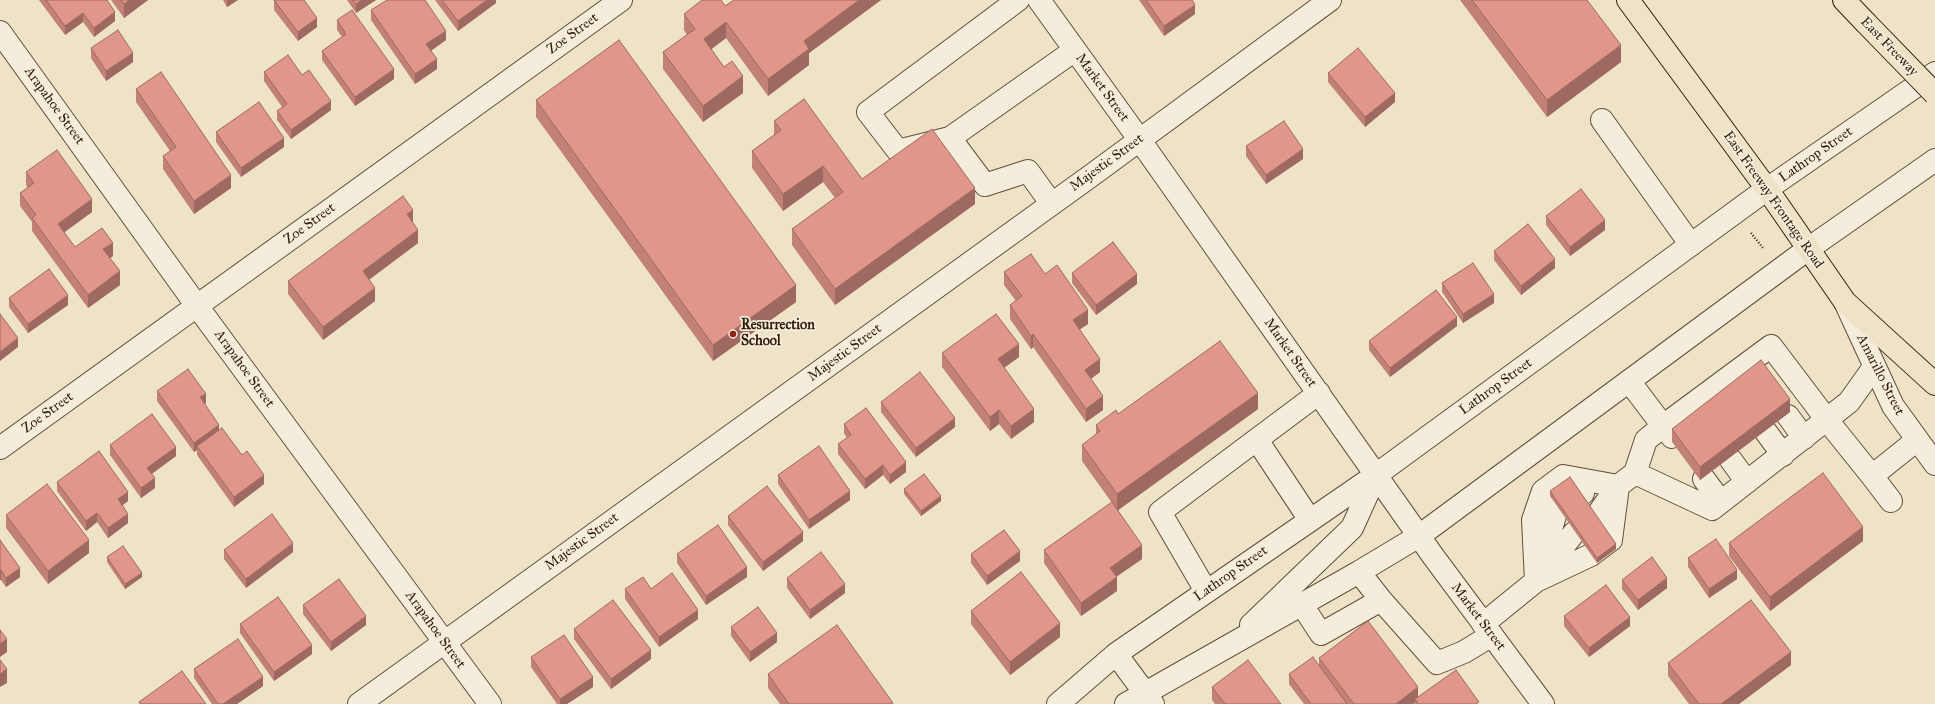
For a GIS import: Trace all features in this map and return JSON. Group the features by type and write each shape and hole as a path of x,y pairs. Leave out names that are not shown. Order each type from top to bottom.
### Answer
{"main road":[{"name":"East Freeway Frontage Road","path":"1628,0 1767,189 1845,302 1935,384"},
{"name":"East Freeway","path":"1844,0 1935,94"}],"street":[{"name":"Zoe Street","path":"0,448 621,0"},
{"path":"1018,0 868,112 898,151 950,138 1075,50"},
{"name":"Market Street","path":"1039,0 1419,536 1543,704"},
{"name":"Majestic Street","path":"359,704 1051,204 1330,0"},
{"name":"Arapahoe Street","path":"0,32 197,306 490,704"},
{"name":"Lathrop Street","path":"1058,704 1116,654 1376,474 1767,189 1935,73"},
{"path":"1602,120 1691,245"},
{"path":"950,138 985,185 1028,171 1051,204"},
{"path":"1126,704 1149,699 1228,647 1419,536 1808,249 1935,160"},
{"name":"Amarillo Street","path":"1845,302 1892,406 1935,464"},
{"path":"1536,581 1533,520 1543,491 1563,476 1618,486 1636,473 1646,440 1668,432 1731,385 1752,369 1771,346 1891,501"},
{"path":"1636,473 1712,509 1783,455 1848,402 1874,367"},
{"path":"1629,381 1668,432"},
{"path":"1206,591 1160,512 1318,393"},
{"path":"1788,416 1804,438"},
{"path":"1766,432 1783,455"},
{"path":"1256,440 1310,520"},
{"path":"1872,476 1917,440"},
{"path":"1731,460 1747,482"},
{"path":"1228,647 1352,528 1376,474"},
{"path":"1704,480 1721,502"},
{"path":"1359,572 1381,600 1437,663 1464,652 1536,581 1591,555 1611,540 1618,486"},
{"path":"1302,605 1321,634 1381,600"},
{"path":"1116,654 1149,699"}],"path":[{"path":"1750,232 1763,248"}],"building":[{"path":"46,0 107,0 115,12 94,28 83,13 65,26"},
{"path":"121,0 130,0 124,4"},
{"path":"274,0 304,0 317,18 298,32"},
{"path":"353,0 362,0 356,4"},
{"path":"387,0 425,0 446,31 426,44 437,59 415,74 371,10"},
{"path":"442,0 487,0 458,21"},
{"path":"702,0 721,0 725,6 734,0 859,0 804,41 809,49 768,79 726,22 704,39 724,67 732,61 743,76 703,106 663,52 695,29 684,14"},
{"path":"1146,0 1192,0 1195,5 1164,26"},
{"path":"1472,0 1587,0 1621,45 1547,100"},
{"path":"352,10 394,69 355,97 322,51 346,34 337,20"},
{"path":"118,30 133,53 106,71 91,48"},
{"path":"619,40 796,285 713,345 536,100"},
{"path":"1358,48 1395,93 1365,117 1328,73"},
{"path":"288,55 302,75 309,70 331,101 291,130 277,111 287,104 264,72"},
{"path":"161,72 231,175 194,201 163,156 176,147 136,89"},
{"path":"804,99 862,179 932,129 975,188 835,289 792,229 843,192 823,166 783,194 752,151 781,130 774,121"},
{"path":"259,102 284,138 241,168 216,132"},
{"path":"1284,121 1303,149 1266,175 1246,146"},
{"path":"57,150 92,199 58,224 75,247 102,228 113,243 103,249 120,271 88,295 32,218 36,215 20,193 34,183 26,172"},
{"path":"1581,189 1605,220 1570,247 1546,216"},
{"path":"403,196 413,210 407,214 418,230 363,271 375,288 323,327 288,281"},
{"path":"1528,224 1555,259 1521,286 1494,251"},
{"path":"1113,242 1137,274 1096,305 1072,273"},
{"path":"1031,254 1045,274 1057,265 1088,310 1073,320 1100,359 1085,370 1103,396 1086,409 1033,334 1031,336 1010,305 1022,296 1004,272"},
{"path":"1473,263 1494,294 1463,314 1442,283"},
{"path":"49,269 68,295 28,324 9,298"},
{"path":"1436,290 1457,317 1390,368 1369,341"},
{"path":"0,314 18,338 0,352"},
{"path":"996,314 1019,344 998,359 1034,409 1011,426 999,410 990,417 942,353"},
{"path":"1220,341 1258,393 1117,494 1082,445 1100,431 1096,425 1116,410 1118,414"},
{"path":"1761,360 1790,399 1700,467 1672,429"},
{"path":"188,369 206,394 200,397 219,425 194,443 157,391"},
{"path":"920,372 955,418 916,448 881,402"},
{"path":"866,408 906,462 890,475 883,465 865,479 838,444 851,435 844,424"},
{"path":"152,414 176,447 147,468 155,478 141,488 110,445"},
{"path":"222,428 242,455 247,451 264,475 234,497 197,446"},
{"path":"819,446 850,491 809,520 778,475"},
{"path":"99,451 128,492 118,499 128,514 108,528 97,513 86,521 57,482"},
{"path":"1823,473 1863,527 1770,597 1729,543"},
{"path":"924,474 941,496 921,511 904,489"},
{"path":"1570,477 1616,544 1597,558 1550,491"},
{"path":"47,484 89,540 48,571 6,515"},
{"path":"767,486 803,532 763,562 728,516"},
{"path":"1112,502 1142,545 1110,568 1117,577 1081,603 1044,550"},
{"path":"272,514 293,543 246,579 224,550"},
{"path":"718,525 747,567 706,596 677,554"},
{"path":"1004,530 1020,551 987,576 971,554"},
{"path":"1716,539 1737,570 1709,589 1688,558"},
{"path":"0,540 20,568 6,578 1,570 0,571"},
{"path":"123,546 142,573 125,584 107,557"},
{"path":"821,552 845,584 810,610 787,578"},
{"path":"1652,557 1667,578 1638,600 1622,580"},
{"path":"1021,572 1060,623 1010,662 971,611"},
{"path":"672,573 698,610 659,637 625,589 643,577 651,589"},
{"path":"339,579 366,616 331,642 303,605"},
{"path":"1606,585 1630,617 1589,648 1564,616"},
{"path":"278,597 312,645 274,672 240,624"},
{"path":"613,600 651,650 611,679 574,629"},
{"path":"1751,600 1791,652 1721,704 1699,704 1668,663"},
{"path":"758,607 777,633 750,652 731,627"},
{"path":"1368,621 1418,687 1396,704 1354,704 1319,658"},
{"path":"837,625 893,703 892,704 789,704 768,674"},
{"path":"0,630 7,639 0,644"},
{"path":"564,635 593,677 560,699 531,657"},
{"path":"238,639 263,677 223,704 218,704 194,669"},
{"path":"1313,657 1347,704 1311,704 1289,674"},
{"path":"0,660 7,669 0,674"},
{"path":"1248,660 1281,704 1225,704 1212,687"},
{"path":"1456,670 1479,702 1476,704 1418,704 1415,699"},
{"path":"182,671 206,704 140,704 139,702"}],"place":[{"name":"Resurrection School","path":"733,334"}]}
